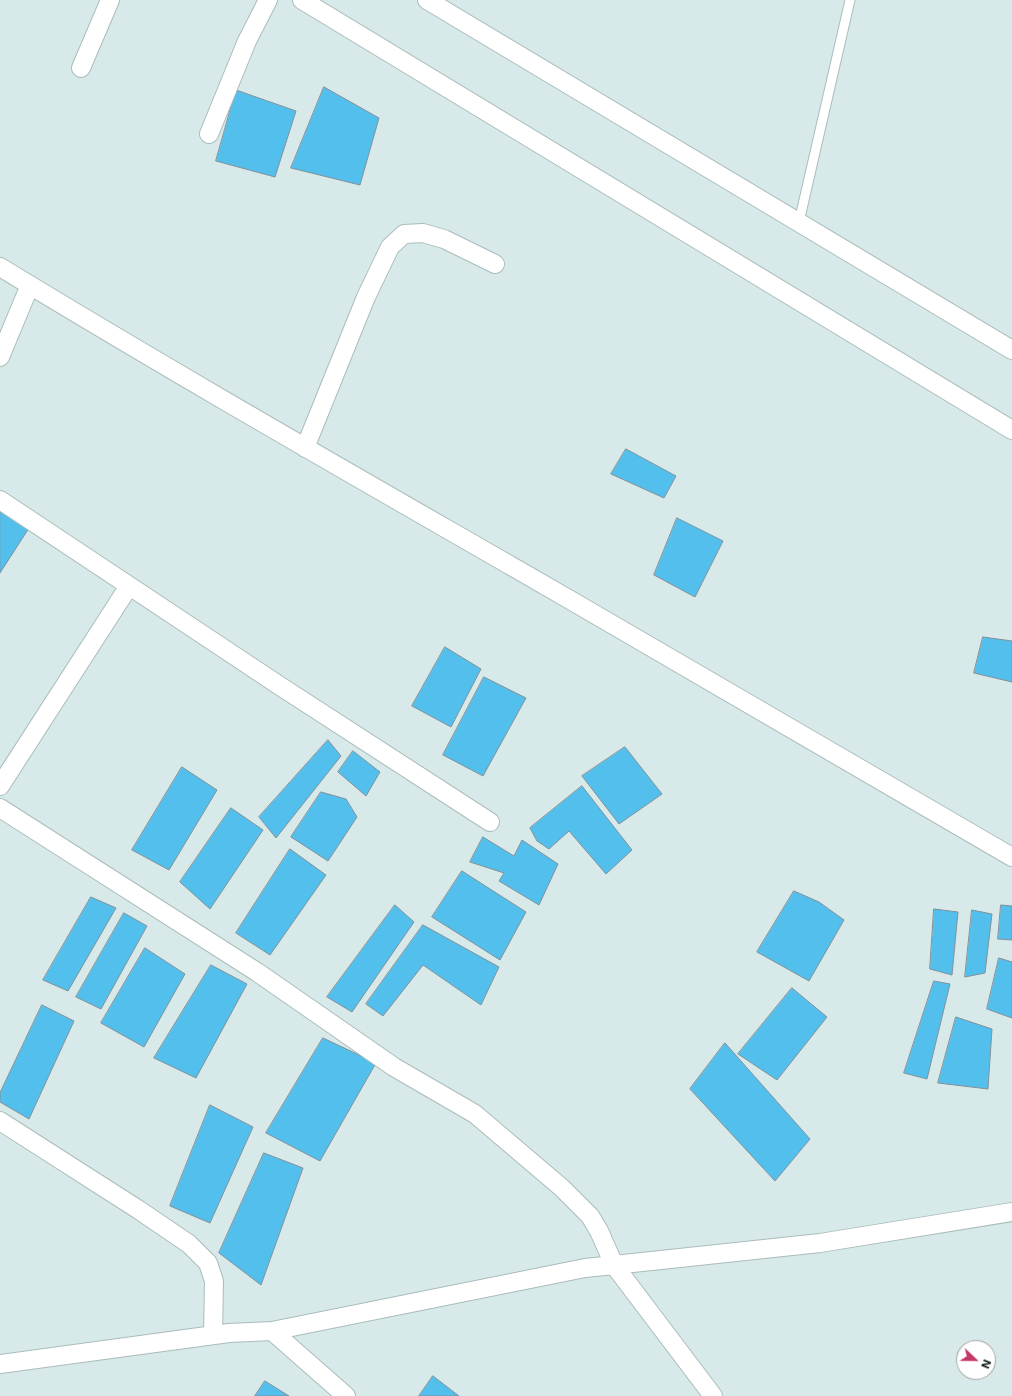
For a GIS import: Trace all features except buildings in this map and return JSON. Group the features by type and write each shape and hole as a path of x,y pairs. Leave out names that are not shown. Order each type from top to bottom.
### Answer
{"street":[{"path":"81,68 110,0"},
{"path":"209,134 247,41 268,0"},
{"path":"302,0 1012,430"},
{"path":"427,0 1012,350"},
{"path":"305,448 366,297 390,247 404,234 423,233 444,239 495,264"},
{"path":"0,267 88,321 305,448 527,575 1012,857"},
{"path":"0,357 30,285"},
{"path":"0,500 280,686 490,822"},
{"path":"0,786 129,586"},
{"path":"0,808 257,972 394,1067 475,1114 562,1188 590,1216 599,1231 614,1265 713,1396"},
{"path":"0,1121 139,1210 189,1244 208,1263 214,1281 213,1335"},
{"path":"0,1364 228,1333 272,1331 585,1268 820,1243 1012,1212"},
{"path":"272,1331 346,1396"}],"lane":[{"path":"799,222 850,0"}]}
